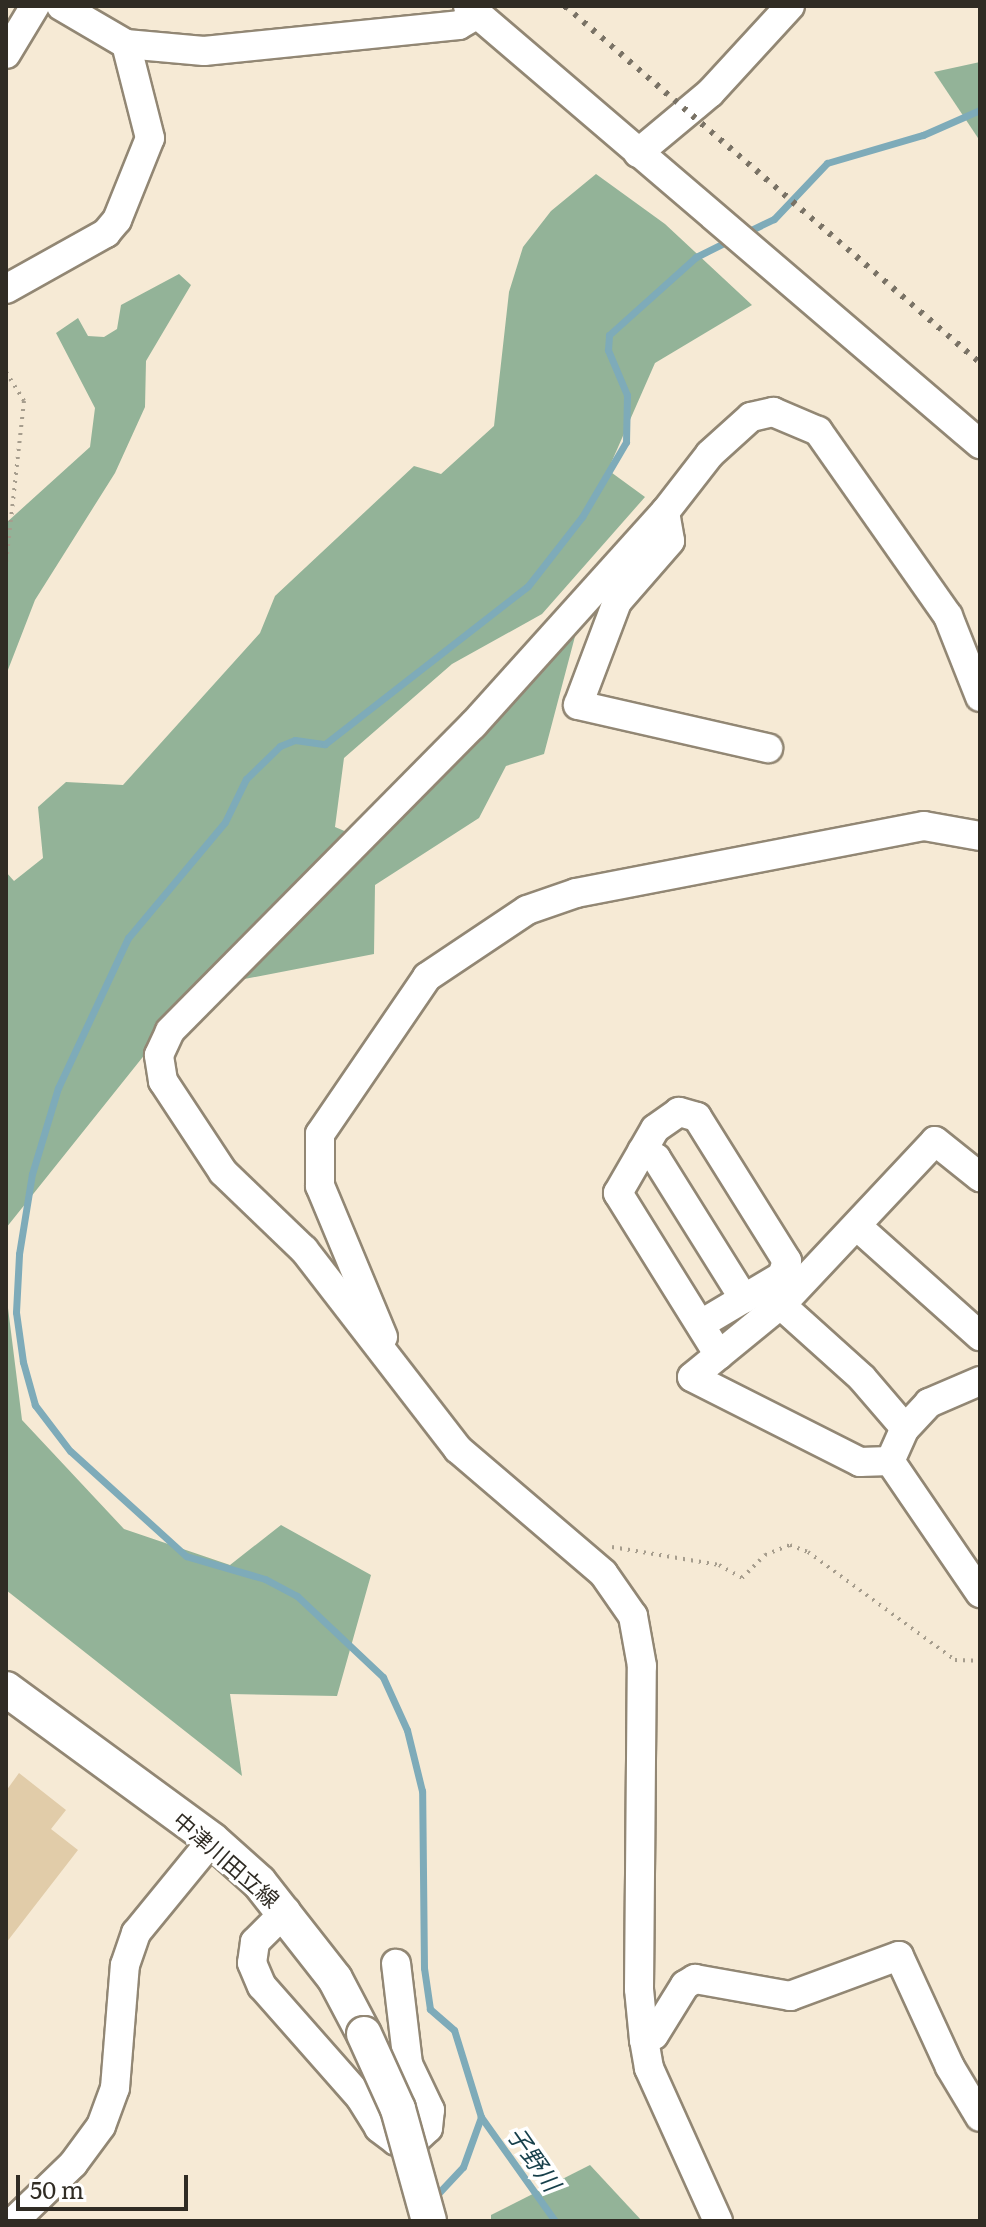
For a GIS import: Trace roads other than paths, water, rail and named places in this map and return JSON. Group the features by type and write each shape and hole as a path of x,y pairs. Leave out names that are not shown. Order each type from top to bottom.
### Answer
{"main road":[{"name":"中津川田立線","path":"6,1689 212,1840 286,1911 335,1979 364,2034 398,2109 429,2221"}],"street":[{"path":"6,54 35,6"},
{"path":"61,6 126,44 240,49 459,25 473,10 836,324 980,444"},
{"path":"647,162 780,9"},
{"path":"6,289 106,233 117,220 150,138 126,44"},
{"path":"718,2221 649,2068 644,2040 639,1989 642,1666 638,1633 617,1588 458,1449 304,1250 223,1172 163,1081 159,1055 170,1031 473,725 665,512 710,454 751,417 773,412 818,431 948,616 980,697"},
{"path":"665,512 670,541 617,602 578,705 768,748"},
{"path":"391,1360 320,1186 317,1161 320,1134 427,977 527,910 576,893 924,826 980,836"},
{"path":"701,1324 782,1276 787,1261 697,1117 679,1112 655,1129 618,1193 719,1355"},
{"path":"890,1461 860,1462 692,1377 781,1305 858,1227 935,1141 980,1177"},
{"path":"642,1151 656,1158 744,1299"},
{"path":"858,1227 980,1336"},
{"path":"781,1305 862,1378 905,1428"},
{"path":"890,1461 905,1428 929,1403 980,1381"},
{"path":"890,1461 980,1593"},
{"path":"14,2221 73,2164 101,2126 115,2088 125,1965 136,1933 212,1840"},
{"path":"286,1911 255,1942 252,1963 262,1986 360,2097 379,2128 396,2141 414,2141 428,2128 430,2110 408,2064 396,1964"},
{"path":"644,2040 654,2035 685,1985 695,1979 790,1996 899,1956 950,2067 980,2117"}],"waterway":[{"path":"743,234 774,219 827,163 923,135 980,110"},
{"name":"子野川","path":"555,2221 481,2117 454,2030 430,2009 424,1968 422,1791 407,1730 383,1677 297,1596 265,1579 186,1556 70,1451 35,1405 23,1362 16,1312 19,1254 32,1174 58,1088 128,938 225,822 246,779 280,746 295,740 325,744 528,586 582,517 626,442 627,395 608,350 609,335 696,257 732,239"},
{"path":"432,2200 463,2167 481,2117"}],"railway":[{"path":"565,6 980,363"}]}
